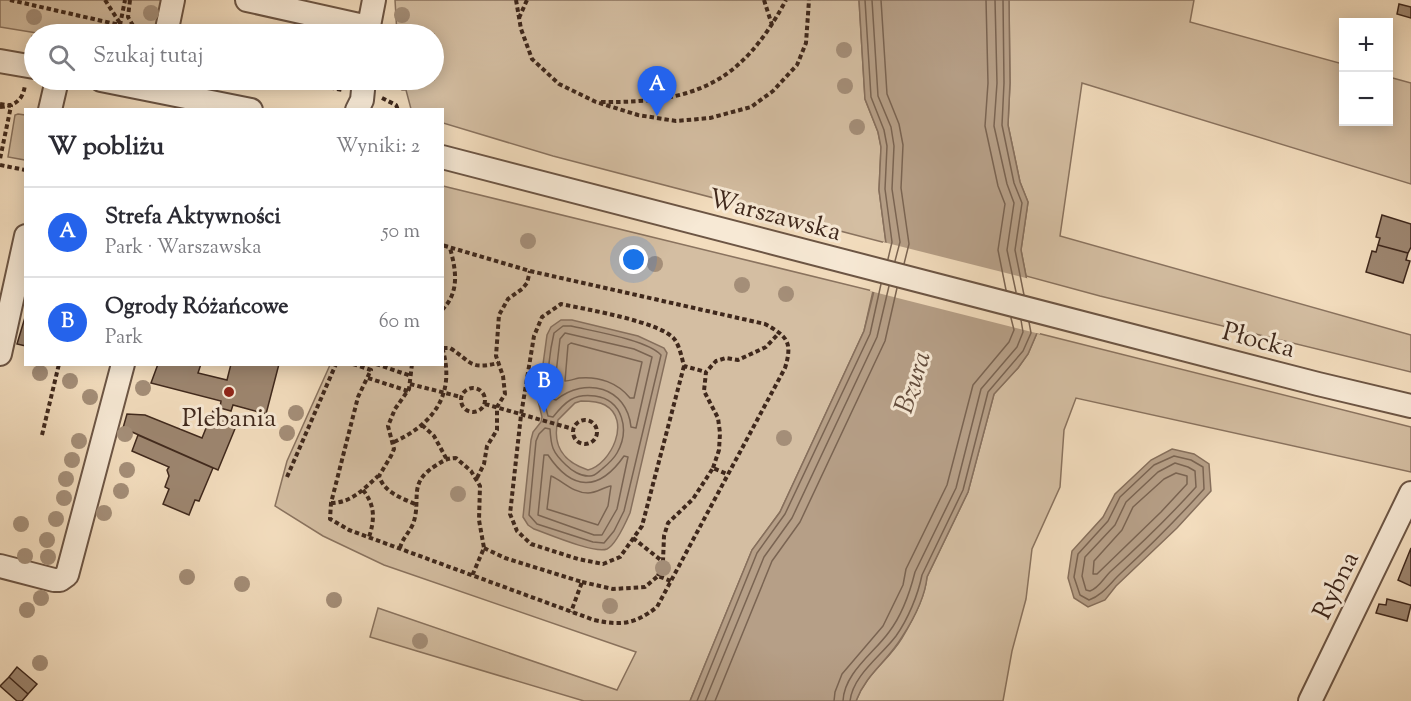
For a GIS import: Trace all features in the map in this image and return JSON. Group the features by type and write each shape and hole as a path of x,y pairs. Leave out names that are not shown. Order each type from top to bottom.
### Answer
{"street":[{"path":"168,24 173,0"},
{"path":"247,0 355,24"},
{"path":"370,24 374,0"},
{"path":"0,61 24,66"},
{"path":"50,108 55,90"},
{"path":"160,90 193,103 234,108"},
{"name":"Warszawska","path":"444,158 1093,325"},
{"path":"1,348 24,245"},
{"name":"Płocka","path":"1093,325 1411,406"},
{"path":"0,566 60,580 67,575 122,366"},
{"name":"Rybna","path":"1310,701 1411,494"}],"path":[{"path":"10,0 116,24"},
{"path":"105,0 119,24"},
{"path":"120,24 125,0"},
{"path":"130,0 128,16 131,24"},
{"path":"516,0 519,18 532,59 559,84 596,102 638,115 676,121 710,118 751,107 773,92 797,65 806,43 809,0"},
{"path":"519,18 527,0"},
{"path":"764,0 772,26"},
{"path":"596,102 652,100 693,92 728,75 755,50 772,26 786,0"},
{"path":"0,159 11,106 22,97 24,90"},
{"path":"341,90 387,100 397,108"},
{"path":"0,105 11,106"},
{"path":"0,165 24,170"},
{"path":"411,376 373,366 358,397 331,503 330,519 349,530 571,612 611,624 628,623 643,618 657,607 785,368 790,352 787,340 780,332 765,324 530,271 444,246"},
{"path":"444,308 451,301 455,287 456,276 450,247"},
{"path":"477,478 484,464 487,446 497,430 497,408 502,402 505,387 496,347 499,315 508,299 522,289 530,271"},
{"path":"561,304 662,329 675,340 684,366 642,526 620,557 603,564 578,559 531,544 517,531 510,514 521,414 534,336 542,317 561,304"},
{"path":"484,548 505,558 582,582 613,589 645,587 658,576 663,561 664,536 668,523 693,499 713,468 720,434 718,418 704,392 706,372 716,361 726,358 738,360 766,347 780,332"},
{"path":"444,348 450,348 477,367 498,363"},
{"path":"393,442 422,425 435,410 445,393 447,368 444,353"},
{"path":"42,435 59,366"},
{"path":"287,477 335,366"},
{"path":"331,503 341,503 363,490 379,476 391,456 393,442 388,426 395,409 408,391 412,366"},
{"path":"684,366 706,372"},
{"path":"368,378 408,391"},
{"path":"410,384 461,397"},
{"path":"473,388 483,393 485,404 478,412 467,411 463,408 461,397 463,392 473,388"},
{"path":"485,404 573,429"},
{"path":"580,421 590,421 597,428 596,436 591,442 583,444 576,440 573,429 580,421"},
{"path":"422,425 434,436 446,458"},
{"path":"400,548 401,541 413,522 418,485 424,473 446,458 456,458 477,478 480,486 479,520 484,548 472,576"},
{"path":"713,468 727,474"},
{"path":"379,476 384,486 395,495 416,504"},
{"path":"363,490 374,509 373,527 369,537"},
{"path":"633,538 663,561"},
{"path":"658,576 671,581"},
{"path":"571,612 582,582"}],"shaded area":[{"path":"0,0 163,0 158,24 24,24 24,31 0,27"},
{"path":"395,0 859,0 865,99 878,132 881,147 879,190 886,243 553,156 444,123 444,108 411,108 406,90 444,90 444,24 396,24"},
{"path":"1009,0 1194,0 1190,22 1339,63 1339,126 1393,126 1393,78 1411,83 1411,184 1082,83 1060,236 1411,335 1411,372 1026,276 1021,250 1028,202 1020,182 1008,125"},
{"path":"15,115 24,115 24,160 8,157"},
{"path":"444,186 873,291 864,331 780,512 752,550 690,701 584,701 370,637 378,608 617,690 636,652 384,565 323,536 275,506 287,461 330,366 444,366"},
{"path":"1037,333 1411,427 1411,472 1076,398 1064,430 1060,487 1032,549 1026,599 1012,651 1003,701 856,701 865,683 896,646 914,616 924,593 927,577 968,492 994,394 1028,354"}],"water":[{"name":"Bzura","path":"859,0 1009,0 1008,125 1020,182 1028,202 1021,250 1037,333 1028,354 994,394 968,492 927,577 924,593 914,616 896,646 865,683 856,701 690,701 752,550 780,512 864,331 886,243 879,190 881,147 878,132 865,99"},
{"path":"561,320 572,320 638,336 664,348 667,353 630,513 617,538 607,549 592,549 560,539 534,529 523,517 531,440 542,417 538,401 547,335 551,327","holes":["593,401 605,405 613,412 617,421 618,431 611,451 596,466 588,470 579,467 566,457 558,445 557,437 558,420 575,403"]},
{"path":"1172,449 1194,454 1209,464 1211,491 1177,528 1116,586 1105,600 1088,607 1074,598 1068,578 1072,551 1103,517 1115,494 1151,460"}],"pier":[{"path":"883,242 1030,279 1040,334 870,291"}],"building":[{"path":"1399,4 1411,7 1411,18 1397,14"},
{"path":"1382,215 1411,224 1411,247 1408,253 1378,245 1380,238 1376,237"},
{"path":"1378,245 1408,253 1406,260 1410,261 1403,283 1366,272 1372,251 1376,252"},
{"path":"24,321 24,346 17,344"},
{"name":"Plebania","path":"157,366 200,366 198,373 227,380 230,366 278,366 266,414 233,405 231,411 220,408 221,401 151,383"},
{"path":"213,411 239,419 218,470 123,428 127,414 145,415 202,438"},
{"path":"138,435 213,468 199,501 195,500 189,515 163,504 169,489 165,487 169,467 132,451"},
{"path":"1411,548 1411,586 1398,580"},
{"path":"1387,599 1411,605 1407,621 1376,613 1379,604 1386,605"},
{"path":"17,667 37,684 28,694 9,677"},
{"path":"9,677 28,694 22,701 17,701 0,686"}],"place":[{"name":"Strefa Aktywności","path":"657,116"},
{"name":"Plebania","path":"229,392"},
{"name":"Ogrody Różańcowe","path":"544,413"}]}
